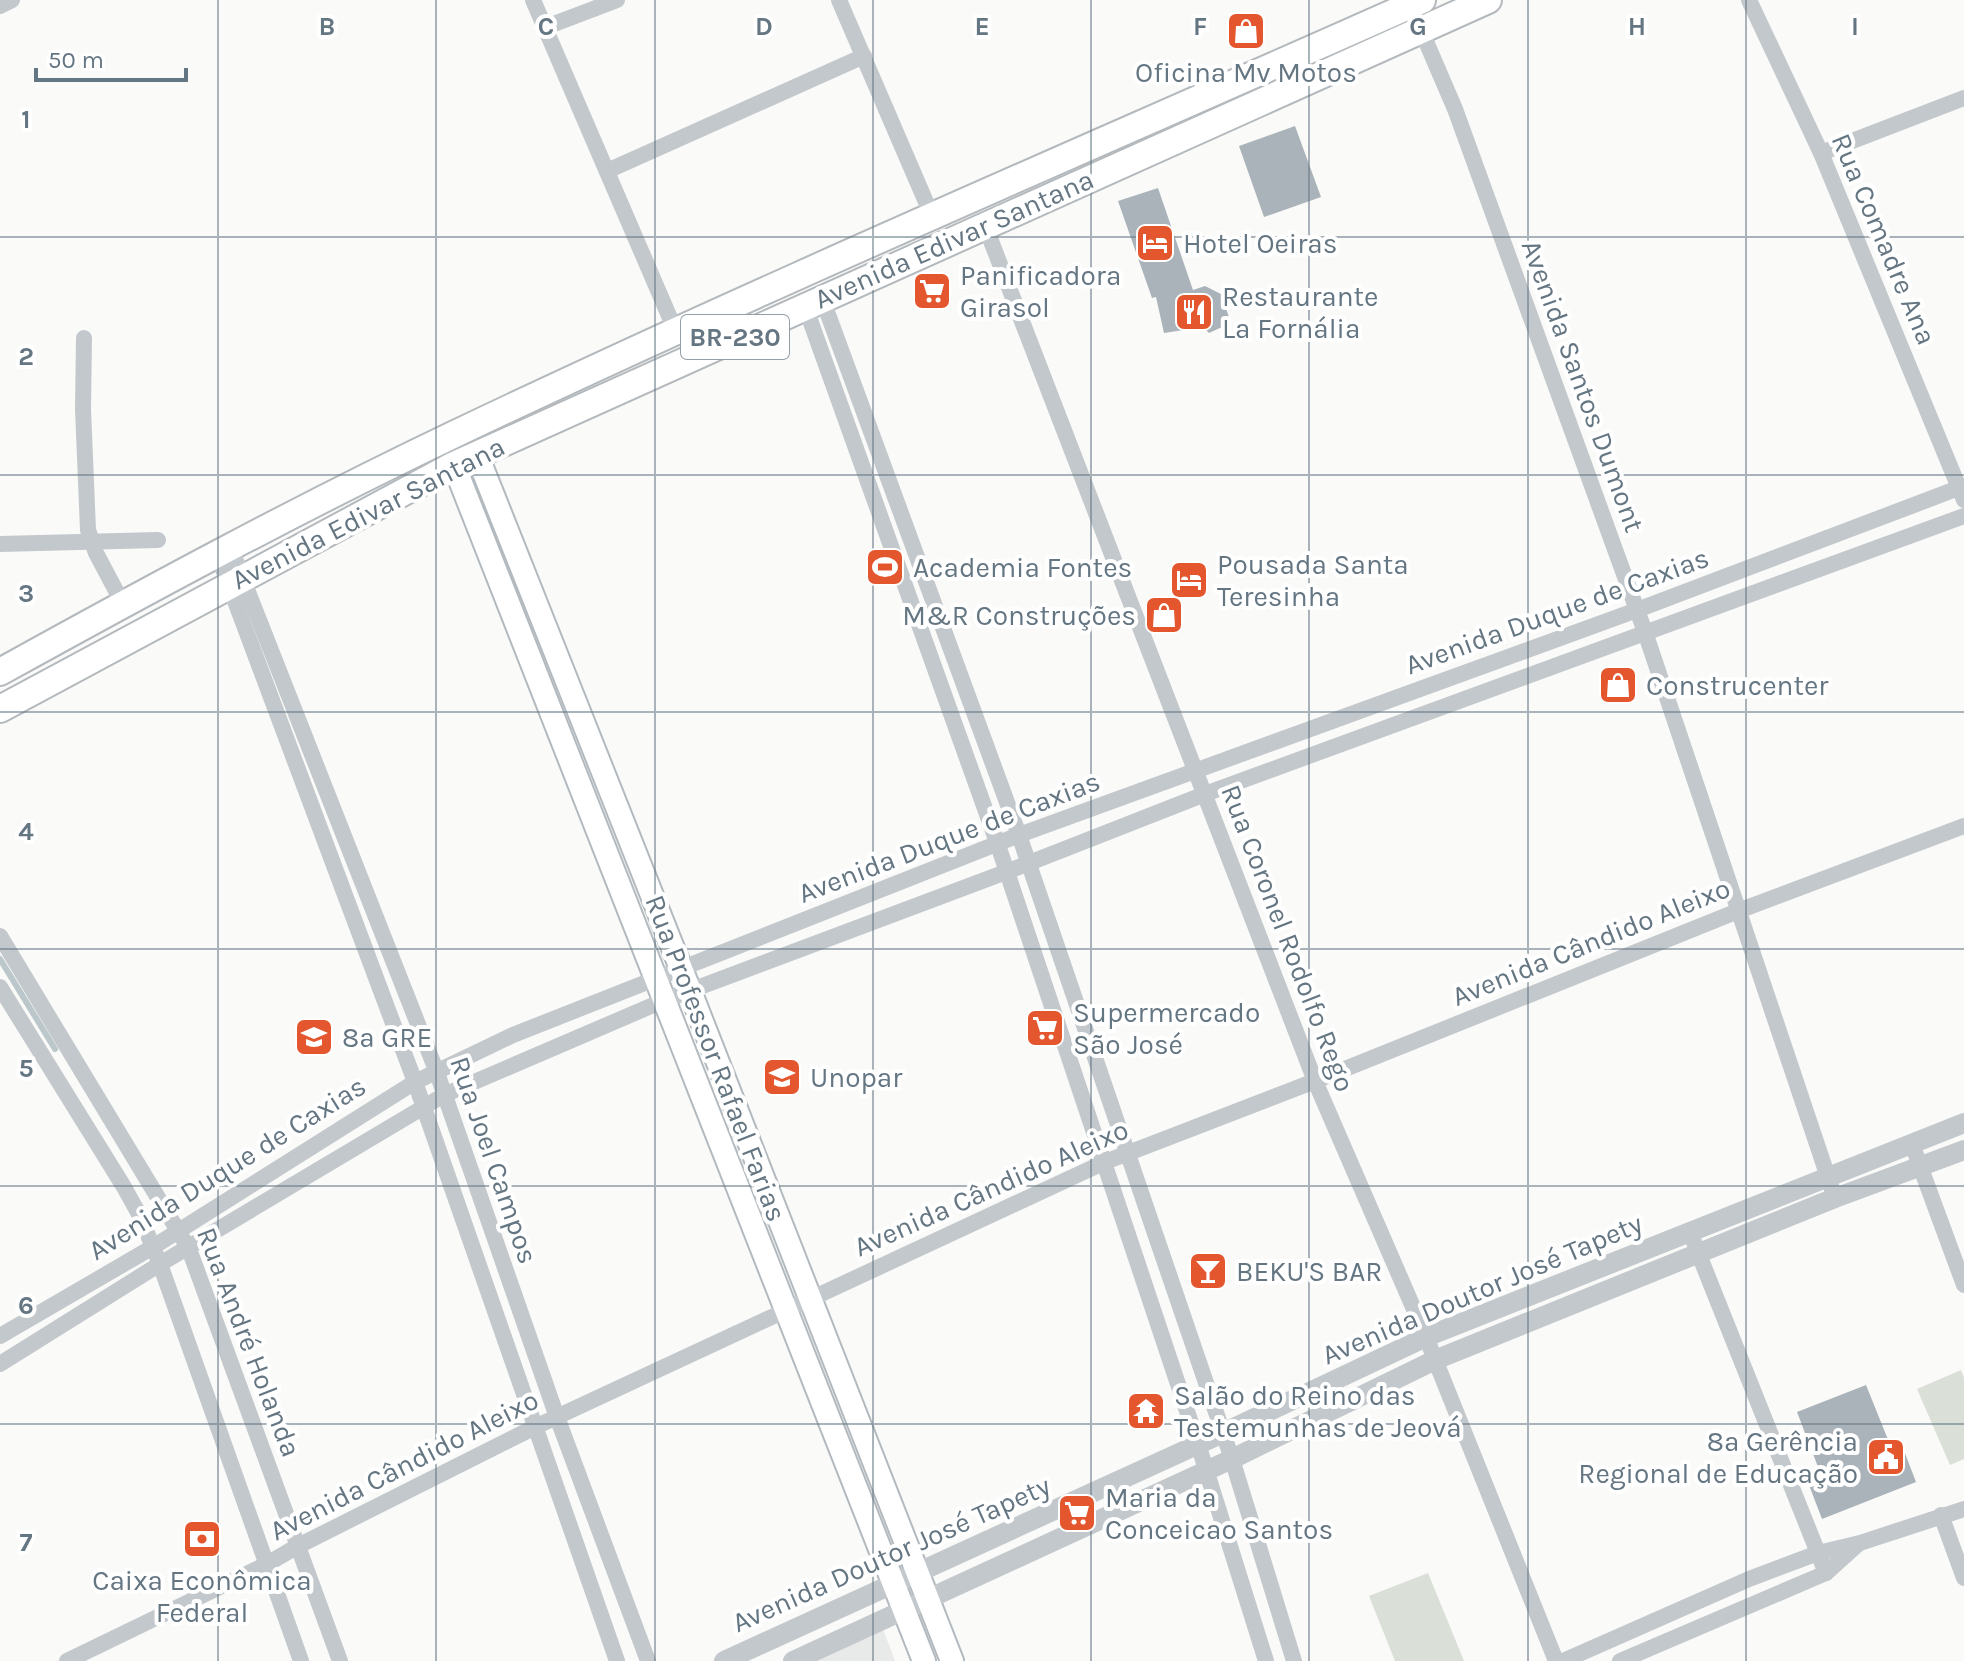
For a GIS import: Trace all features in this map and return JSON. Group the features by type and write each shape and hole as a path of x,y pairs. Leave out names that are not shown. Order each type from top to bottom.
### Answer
{"highway":[{"name":"Avenida Edivar Santana","path":"0,709 465,460 1488,0"},
{"name":"Avenida Edivar Santana","path":"0,672 224,549 454,434 1096,142 1416,3"},
{"path":"1096,142 1110,168"}],"main road":[{"name":"Rua Professor Rafael Farias","path":"465,460 681,968 952,1661"},
{"name":"Rua Professor Rafael Farias","path":"465,460 655,979 924,1661"}],"street":[{"path":"0,6 12,0"},
{"path":"533,0 676,332"},
{"path":"546,27 617,0"},
{"path":"839,0 932,216"},
{"name":"Rua Comadre Ana","path":"1749,0 1821,153 1962,491"},
{"name":"Avenida Santos Dumont","path":"1416,3 1422,31 1455,109 1645,632 1835,1198"},
{"path":"607,171 864,56"},
{"path":"1821,153 1964,98"},
{"name":"Rua Coronel Rodolfo Rego","path":"986,228 1315,1081 1426,1337 1556,1661"},
{"path":"813,302 1019,835 1232,1459 1294,1661"},
{"path":"813,302 1105,1162 1207,1470 1266,1661"},
{"path":"84,338 87,513 92,541 123,604"},
{"name":"Avenida Duque de Caxias","path":"0,1336 153,1247 415,1082 513,1035 1019,835 1962,491"},
{"name":"Avenida Duque de Caxias","path":"0,1364 160,1264 444,1095 665,1000 1205,794 1964,516"},
{"path":"0,544 158,540"},
{"name":"Rua Joel Campos","path":"224,549 424,1107 617,1661"},
{"name":"Rua Joel Campos","path":"236,581 436,1070 557,1417 648,1661"},
{"name":"Avenida Cândido Aleixo","path":"67,1661 267,1564 535,1427 1105,1162 1738,911 1964,826"},
{"name":"Rua André Holanda","path":"0,936 189,1249 340,1661"},
{"name":"Rua André Holanda","path":"0,987 124,1187 153,1247 301,1661"},
{"name":"Avenida Doutor José Tapety","path":"724,1661 1426,1337 1964,1123"},
{"path":"1912,1144 1964,1285"},
{"name":"Avenida Doutor José Tapety","path":"793,1661 1232,1459 1435,1360 1835,1198 1964,1150"},
{"path":"1690,1232 1826,1573"},
{"path":"1563,1661 1749,1579 1818,1553 1860,1543 1964,1509"},
{"path":"1941,1515 1964,1578"},
{"path":"1620,1661 1826,1573 1860,1543"}],"shaded area":[{"path":"1961,1370 1964,1378 1964,1459 1950,1465 1917,1389"},
{"path":"1428,1573 1464,1661 1395,1661 1369,1596"},
{"path":"883,1629 895,1661 804,1661"}],"building":[{"path":"1295,126 1321,197 1264,217 1239,146"},
{"name":"Hotel Oeiras","path":"1158,188 1193,290 1205,286 1221,294 1231,323 1209,333 1203,327 1164,333 1156,297 1152,298 1118,201"},
{"name":"8ª Gerência Regional de Educação","path":"1866,1385 1893,1452 1903,1448 1916,1482 1822,1519 1809,1485 1823,1480 1797,1412"}],"waterway":[{"path":"0,959 55,1049"}],"place":[{"name":"Oficina Mv Motos","path":"1246,31"},
{"name":"Hotel Oeiras","path":"1155,243"},
{"name":"Panificadora Girasol","path":"932,291"},
{"name":"Restaurante La Fornália","path":"1194,312"},
{"name":"Academia Fontes","path":"885,567"},
{"name":"Pousada Santa Teresinha","path":"1189,580"},
{"name":"M&R Construções","path":"1164,615"},
{"name":"Construcenter","path":"1618,685"},
{"name":"Supermercado São José","path":"1045,1028"},
{"name":"8ª GRE","path":"314,1037"},
{"name":"Unopar","path":"782,1077"},
{"name":"BEKU'S BAR","path":"1208,1271"},
{"name":"Salão do Reino das Testemunhas de Jeová","path":"1146,1411"},
{"name":"8ª Gerência Regional de Educação","path":"1886,1457"},
{"name":"Maria da Conceicao Santos","path":"1077,1513"},
{"name":"Caixa Econômica Federal","path":"202,1539"}]}
